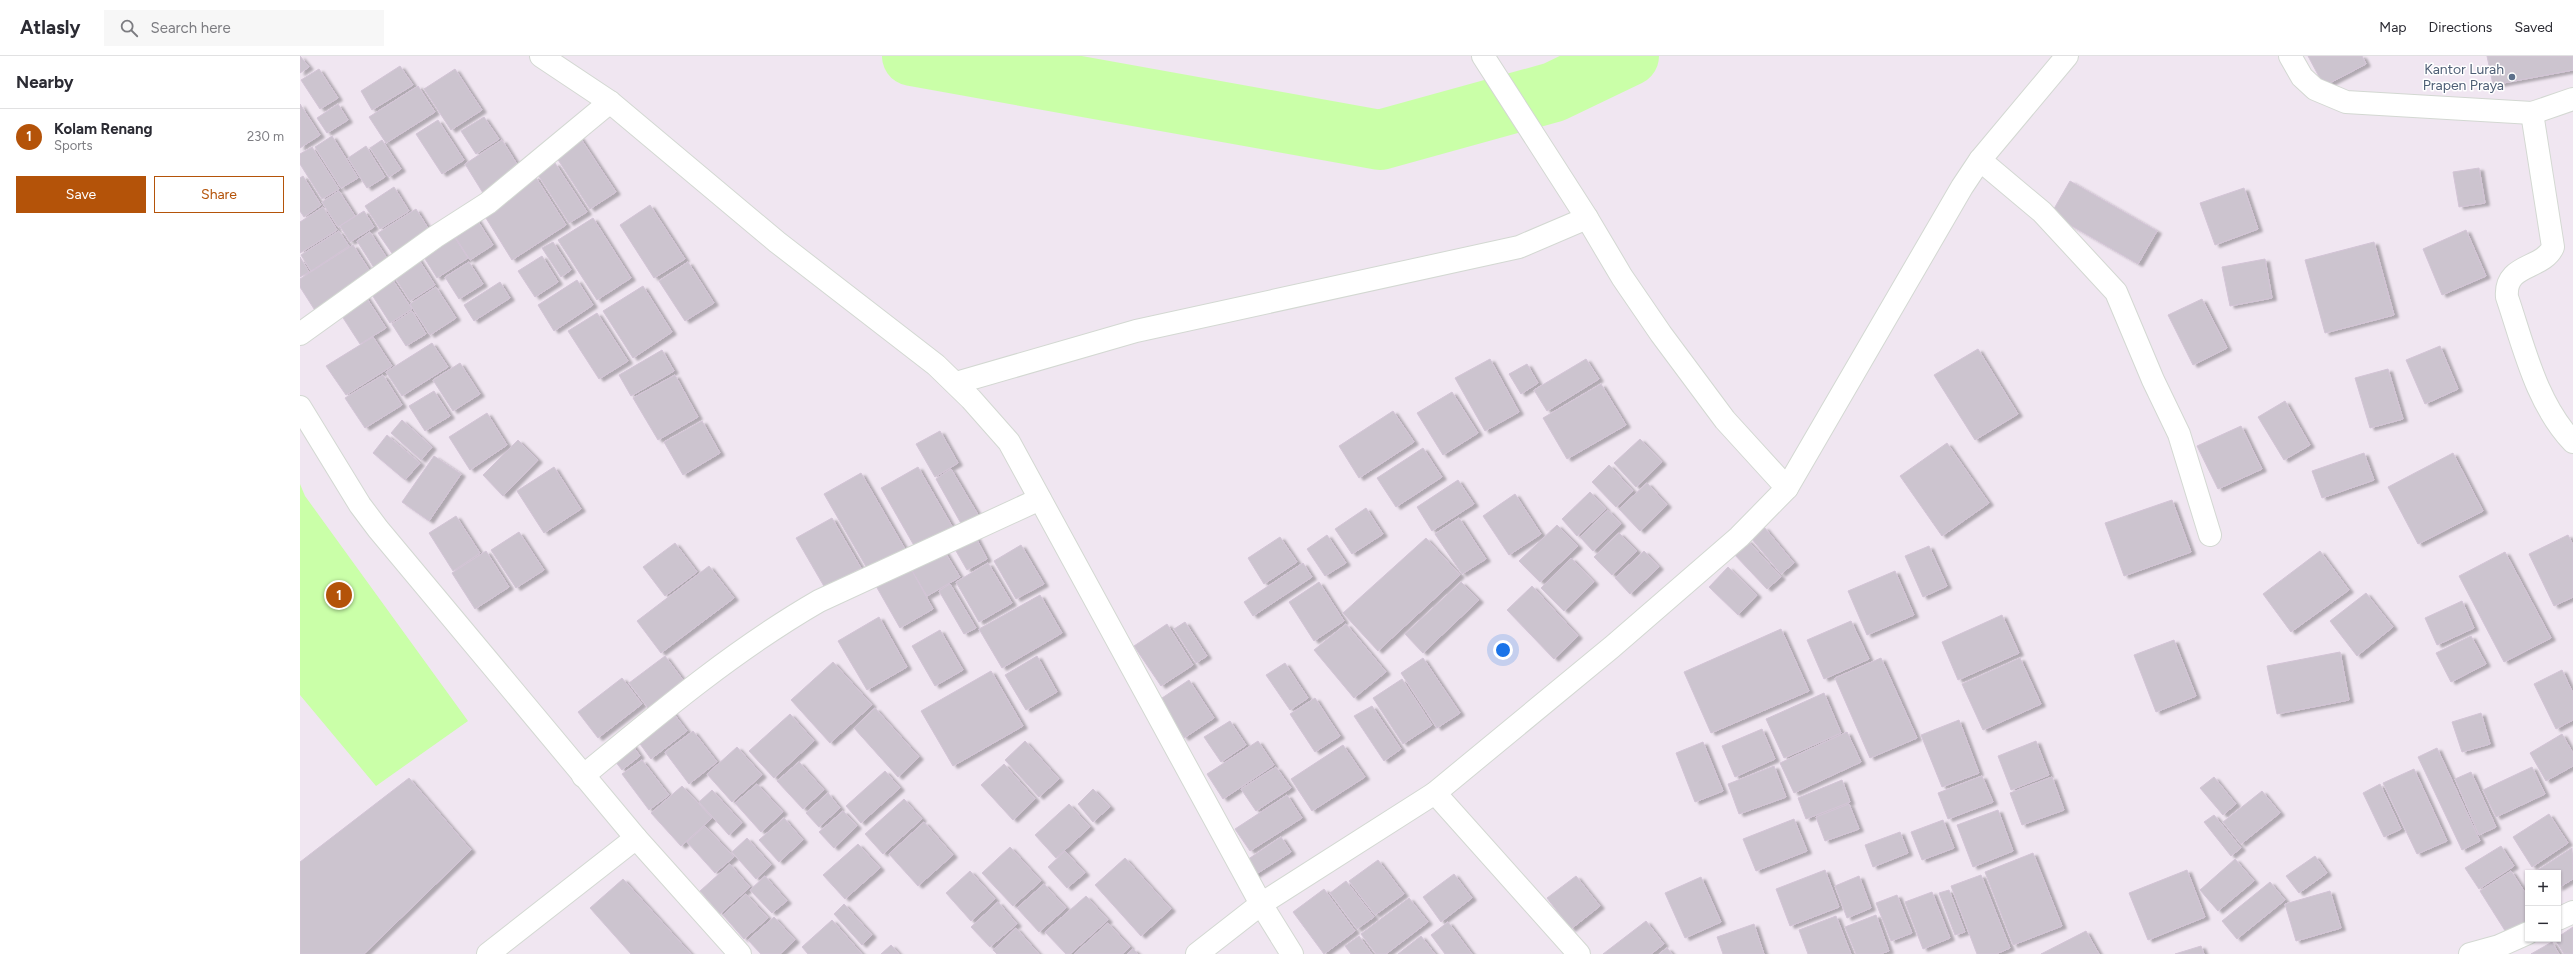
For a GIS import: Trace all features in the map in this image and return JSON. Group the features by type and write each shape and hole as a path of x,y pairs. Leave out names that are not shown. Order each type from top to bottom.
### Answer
{"street":[{"path":"541,56 610,102 778,242 936,365 956,383 1010,442 1261,904 1292,954"},
{"path":"1197,954 1261,904 1435,793 1618,642 1739,537 1787,488 1920,256 1980,160 2067,56"},
{"path":"2290,56 2302,77 2315,89 2346,102 2532,113 2573,99"},
{"path":"1488,64 1587,218 1622,277 1670,346 1726,420 1787,488"},
{"path":"300,334 435,237 488,203 610,102"},
{"path":"2532,113 2553,247 2548,254 2512,277 2507,286 2507,297 2543,402 2561,430 2573,442"},
{"path":"1980,160 2042,212 2116,292 2144,360 2179,434 2210,534"},
{"path":"956,383 1136,331 1519,247 1587,218"},
{"path":"300,407 360,505 378,529 583,776 636,838 740,954"},
{"path":"583,776 664,710 785,620 819,601 1040,499"},
{"path":"1435,793 1580,954"},
{"path":"488,954 636,838"},
{"path":"2561,918 2573,912"},
{"path":"2470,954 2499,946 2525,934"}],"shaded area":[{"path":"300,484 305,496 468,721 376,786 300,695"}],"building":[{"path":"300,56 309,67 300,73"},
{"path":"2308,56 2362,56 2366,64 2324,86"},
{"name":"Kantor Lurah Prapen Praya","path":"2487,56 2573,56 2573,70 2493,85"},
{"path":"400,66 413,85 372,110 361,91"},
{"path":"319,69 338,98 320,109 301,80"},
{"path":"455,69 482,110 451,130 424,89"},
{"path":"418,86 435,112 386,143 369,117"},
{"path":"300,104 320,135 300,148"},
{"path":"338,104 348,120 327,133 317,118"},
{"path":"484,117 499,139 476,154 461,131"},
{"path":"438,120 464,160 442,174 416,134"},
{"path":"332,136 358,178 341,188 315,147"},
{"path":"579,136 616,192 590,209 553,152"},
{"path":"382,140 401,169 389,177 370,148"},
{"path":"502,140 520,169 483,193 465,164"},
{"path":"366,146 385,177 367,188 348,158"},
{"path":"312,147 339,189 322,199 300,164 300,154"},
{"path":"555,163 587,212 569,223 538,175"},
{"path":"2479,168 2485,203 2459,207 2453,172"},
{"path":"303,176 321,205 304,217 300,211 300,178"},
{"path":"535,176 566,225 512,260 481,210"},
{"path":"2070,181 2157,231 2138,264 2051,214"},
{"path":"394,187 409,211 380,229 365,206"},
{"path":"2244,188 2258,229 2215,245 2200,203"},
{"path":"339,191 355,216 338,227 322,202"},
{"path":"650,205 685,259 654,278 620,225"},
{"path":"323,207 337,230 300,253 300,222"},
{"path":"416,209 433,236 396,259 378,233"},
{"path":"364,211 374,227 350,242 340,226"},
{"path":"474,215 493,245 470,260 451,230"},
{"path":"593,218 631,278 597,300 558,240"},
{"path":"2466,230 2486,276 2442,295 2423,249"},
{"path":"339,231 349,246 311,271 301,255"},
{"path":"370,232 392,266 378,274 357,241"},
{"path":"451,232 468,258 437,278 420,251"},
{"path":"553,242 571,270 561,277 542,248"},
{"path":"2374,242 2394,315 2325,333 2305,260"},
{"path":"353,245 373,276 316,312 300,287 300,279"},
{"path":"542,256 558,282 535,297 518,271"},
{"path":"300,257 309,272 300,277"},
{"path":"417,257 435,285 410,301 392,273"},
{"path":"2265,259 2272,298 2230,306 2222,267"},
{"path":"469,262 483,284 459,299 445,277"},
{"path":"688,262 714,303 685,321 659,281"},
{"path":"388,273 412,309 390,323 367,287"},
{"path":"577,280 593,305 554,331 538,305"},
{"path":"500,282 510,298 474,321 464,305"},
{"path":"643,286 672,332 633,358 603,311"},
{"path":"436,287 456,318 430,335 410,304"},
{"path":"364,294 386,328 360,344 338,310"},
{"path":"2202,299 2227,348 2193,365 2168,315"},
{"path":"412,311 426,334 406,346 392,324"},
{"path":"597,313 628,361 599,379 568,331"},
{"path":"373,337 392,366 346,395 326,366"},
{"path":"432,343 448,367 402,396 386,372"},
{"path":"2440,346 2458,389 2425,404 2406,360"},
{"path":"1978,349 2018,414 1975,440 1934,375"},
{"path":"662,350 674,371 631,396 619,375"},
{"path":"1490,359 1519,412 1485,431 1455,378"},
{"path":"1586,359 1599,379 1547,411 1534,390"},
{"path":"460,363 480,394 453,411 433,380"},
{"path":"1527,364 1538,383 1521,394 1509,374"},
{"path":"2388,369 2403,419 2370,428 2355,378"},
{"path":"383,375 402,405 365,428 345,398"},
{"path":"675,375 698,417 658,440 633,398"},
{"path":"1601,384 1626,425 1567,459 1543,418"},
{"path":"434,391 450,416 425,431 409,406"},
{"path":"1452,392 1478,433 1443,455 1417,413"},
{"path":"2285,401 2310,445 2284,460 2258,417"},
{"path":"1393,411 1414,442 1359,478 1339,446"},
{"path":"487,413 507,445 470,470 449,437"},
{"path":"402,420 432,447 421,460 391,433"},
{"path":"702,421 720,453 683,475 664,442"},
{"path":"2241,426 2262,469 2218,489 2197,446"},
{"path":"940,431 958,463 935,477 916,444"},
{"path":"387,435 420,463 405,480 373,453"},
{"path":"1640,439 1662,462 1636,487 1614,463"},
{"path":"518,440 538,460 503,496 483,475"},
{"path":"1947,443 1989,503 1942,536 1900,476"},
{"path":"1423,448 1442,477 1396,507 1377,478"},
{"path":"2364,453 2374,480 2322,498 2312,471"},
{"path":"2453,453 2483,511 2418,544 2388,487"},
{"path":"434,456 461,474 429,521 402,502"},
{"path":"1609,465 1633,491 1616,507 1592,482"},
{"path":"554,467 581,509 544,533 517,491"},
{"path":"918,467 953,528 916,549 881,488"},
{"path":"951,469 980,518 963,527 936,479"},
{"path":"861,473 905,549 868,570 824,494"},
{"path":"1458,480 1474,504 1432,531 1417,507"},
{"path":"1647,483 1667,505 1640,531 1619,509"},
{"path":"1590,492 1606,509 1577,536 1562,519"},
{"path":"1515,494 1541,534 1509,555 1483,516"},
{"path":"2172,500 2191,552 2124,576 2105,523"},
{"path":"1366,508 1383,534 1352,554 1335,529"},
{"path":"1608,510 1621,524 1593,551 1580,537"},
{"path":"456,516 480,553 453,571 429,533"},
{"path":"832,518 861,568 825,588 796,538"},
{"path":"1459,518 1486,559 1462,574 1435,534"},
{"path":"1557,525 1578,546 1540,582 1519,561"},
{"path":"1764,527 1794,563 1781,574 1751,538"},
{"path":"519,532 544,570 516,588 491,550"},
{"path":"973,532 987,559 967,570 952,544"},
{"path":"1619,533 1637,551 1612,575 1594,557"},
{"path":"1327,535 1346,563 1325,576 1307,549"},
{"path":"2568,535 2573,545 2573,597 2554,606 2529,554"},
{"path":"1280,537 1297,562 1264,584 1248,558"},
{"path":"1426,538 1460,575 1378,651 1343,613"},
{"path":"1747,540 1781,577 1767,589 1733,553"},
{"path":"675,543 697,572 665,596 643,567"},
{"path":"1021,545 1044,584 1016,599 994,561"},
{"path":"1929,546 1947,586 1923,597 1905,556"},
{"path":"943,549 960,577 927,596 910,567"},
{"path":"486,551 509,587 475,609 452,573"},
{"path":"1644,551 1659,567 1630,594 1615,578"},
{"path":"2320,551 2349,590 2291,632 2263,594"},
{"path":"2505,552 2551,638 2504,662 2459,576"},
{"path":"1571,558 1594,582 1564,611 1541,588"},
{"path":"988,563 1012,603 979,622 956,582"},
{"path":"1303,563 1312,577 1253,616 1244,602"},
{"path":"709,566 734,598 661,653 637,621"},
{"path":"910,567 933,609 900,628 876,586"},
{"path":"1728,567 1757,595 1738,615 1709,587"},
{"path":"1895,571 1914,615 1867,635 1848,591"},
{"path":"1319,582 1344,621 1314,641 1289,602"},
{"path":"1461,582 1479,600 1423,653 1405,634"},
{"path":"950,584 976,628 964,634 939,591"},
{"path":"1532,586 1578,636 1554,659 1507,610"},
{"path":"2366,593 2393,627 2357,656 2330,621"},
{"path":"1040,595 1062,633 1002,668 979,629"},
{"path":"2462,601 2474,628 2437,645 2425,618"},
{"path":"2002,615 2019,653 1958,680 1942,642"},
{"path":"879,617 907,667 867,690 838,641"},
{"path":"1851,621 1869,659 1824,679 1807,640"},
{"path":"1185,622 1207,656 1196,663 1174,629"},
{"path":"1167,624 1193,665 1161,686 1134,646"},
{"path":"1346,624 1386,672 1354,698 1314,650"},
{"path":"1781,629 1809,691 1711,733 1684,672"},
{"path":"940,630 963,670 935,686 912,646"},
{"path":"2471,636 2486,664 2451,682 2436,653"},
{"path":"2174,640 2196,696 2156,712 2134,655"},
{"path":"2340,652 2349,700 2277,714 2267,666"},
{"path":"665,656 683,680 648,708 629,683"},
{"path":"1037,656 1057,692 1026,710 1005,675"},
{"path":"1423,658 1460,713 1437,728 1401,673"},
{"path":"1881,658 1917,738 1870,758 1835,678"},
{"path":"2020,658 2041,704 1983,730 1962,684"},
{"path":"833,662 872,705 830,743 791,700"},
{"path":"1285,663 1308,698 1290,710 1266,675"},
{"path":"2562,670 2573,693 2573,720 2556,729 2534,684"},
{"path":"991,671 1023,726 953,766 921,711"},
{"path":"622,678 642,704 598,738 578,712"},
{"path":"1402,679 1432,725 1403,744 1373,698"},
{"path":"1189,680 1214,718 1184,738 1159,700"},
{"path":"1824,693 1841,733 1784,758 1766,719"},
{"path":"1315,698 1340,736 1315,752 1290,714"},
{"path":"1372,706 1401,749 1384,761 1354,716"},
{"path":"875,708 919,757 898,777 854,728"},
{"path":"671,710 687,731 651,759 635,737"},
{"path":"2481,713 2490,744 2462,752 2452,722"},
{"path":"790,714 814,741 774,778 749,751"},
{"path":"1959,720 1979,773 1942,787 1921,735"},
{"path":"1230,721 1246,745 1221,762 1204,737"},
{"path":"1762,729 1775,759 1735,777 1722,746"},
{"path":"693,731 717,762 689,784 665,752"},
{"path":"1847,732 1861,762 1794,793 1780,763"},
{"path":"2562,734 2573,753 2573,766 2546,781 2530,753"},
{"path":"1025,741 1059,779 1039,797 1005,760"},
{"path":"1258,741 1274,765 1223,799 1207,774"},
{"path":"2036,741 2049,775 2011,790 1998,756"},
{"path":"1703,742 1723,791 1695,802 1676,753"},
{"path":"631,743 640,756 622,770 612,757"},
{"path":"1343,745 1365,777 1312,811 1291,779"},
{"path":"737,747 762,775 732,802 707,774"},
{"path":"2437,748 2480,841 2462,850 2418,757"},
{"path":"642,760 669,795 649,810 622,774"},
{"path":"799,762 824,790 803,809 777,781"},
{"path":"1004,764 1035,799 1013,820 981,785"},
{"path":"1774,766 1786,797 1739,814 1728,784"},
{"path":"1276,767 1291,788 1256,811 1241,789"},
{"path":"2532,767 2545,794 2496,817 2483,790"},
{"path":"2414,769 2447,841 2417,854 2383,783"},
{"path":"885,771 900,788 861,823 846,806"},
{"path":"2471,772 2496,827 2479,835 2455,779"},
{"path":"1982,776 1993,802 1948,819 1938,793"},
{"path":"2052,777 2064,810 2022,825 2010,793"},
{"path":"2214,777 2236,804 2223,815 2200,788"},
{"path":"409,778 471,850 364,954 300,954 300,862"},
{"path":"1842,780 1850,802 1806,819 1798,798"},
{"path":"757,784 783,812 761,832 735,803"},
{"path":"2380,784 2401,829 2384,837 2363,793"},
{"path":"682,786 712,818 681,846 651,813"},
{"path":"1093,789 1110,807 1093,822 1078,804"},
{"path":"712,790 742,823 729,835 699,802"},
{"path":"2262,791 2280,813 2241,844 2223,822"},
{"path":"828,793 840,808 819,827 806,813"},
{"path":"1287,795 1302,818 1250,851 1235,829"},
{"path":"904,799 922,819 883,854 865,834"},
{"path":"1069,804 1090,827 1056,858 1035,835"},
{"path":"1849,804 1859,829 1825,841 1816,817"},
{"path":"1998,810 2013,851 1973,867 1957,825"},
{"path":"843,811 857,826 834,848 819,832"},
{"path":"2549,814 2568,843 2532,867 2513,837"},
{"path":"2214,815 2241,848 2231,856 2204,822"},
{"path":"784,818 803,840 779,862 759,840"},
{"path":"1794,819 1807,851 1756,871 1743,839"},
{"path":"1943,820 1954,848 1922,860 1911,832"},
{"path":"924,822 953,855 918,886 889,854"},
{"path":"705,826 734,857 715,873 687,842"},
{"path":"1900,832 1908,853 1873,867 1865,845"},
{"path":"1281,837 1291,852 1253,876 1244,862"},
{"path":"747,838 771,865 756,879 732,852"},
{"path":"858,844 880,868 845,899 823,875"},
{"path":"2501,846 2514,866 2479,889 2465,868"},
{"path":"1010,847 1041,881 1013,906 982,873"},
{"path":"2572,848 2573,879 2561,886 2561,870 2538,870"},
{"path":"1065,851 1085,873 1067,888 1048,867"},
{"path":"2033,853 2062,926 2013,945 1985,872"},
{"path":"2315,856 2327,873 2299,893 2286,876"},
{"path":"1125,858 1171,909 1141,936 1095,885"},
{"path":"2235,859 2254,881 2218,911 2200,890"},
{"path":"1378,860 1404,894 1375,915 1349,881"},
{"path":"730,864 750,887 720,914 700,891"},
{"path":"1825,870 1839,907 1790,926 1776,889"},
{"path":"2187,870 2205,917 2148,940 2129,893"},
{"path":"970,871 995,899 971,921 946,893"},
{"path":"2511,871 2525,892 2525,927 2509,937 2480,891"},
{"path":"1454,874 1472,898 1441,922 1423,897"},
{"path":"1981,875 2010,948 1996,954 1977,954 1951,886"},
{"path":"765,876 787,901 772,913 750,890"},
{"path":"1576,876 1600,906 1571,929 1547,898"},
{"path":"1859,876 1871,908 1847,918 1835,886"},
{"path":"1701,877 1721,922 1685,938 1665,893"},
{"path":"623,879 691,954 631,954 590,908"},
{"path":"1346,881 1374,917 1357,929 1330,893"},
{"path":"2270,882 2285,900 2237,939 2222,921"},
{"path":"1044,884 1066,908 1039,932 1017,908"},
{"path":"1324,889 1355,931 1324,954 1293,912"},
{"path":"1949,890 1965,932 1955,935 1939,893"},
{"path":"2330,891 2341,928 2296,941 2285,904"},
{"path":"1932,892 1950,938 1923,949 1905,902"},
{"path":"746,894 768,918 744,939 723,915"},
{"path":"1897,895 1912,933 1891,941 1876,903"},
{"path":"1086,896 1108,920 1070,954 1066,954 1045,932"},
{"path":"1409,898 1428,922 1386,954 1376,954 1361,934"},
{"path":"998,902 1017,924 990,947 971,927"},
{"path":"844,904 872,935 862,945 834,914"},
{"path":"1876,915 1889,951 1880,954 1856,954 1845,927"},
{"path":"1836,916 1851,954 1808,954 1799,930"},
{"path":"774,917 795,940 780,954 761,954 748,940"},
{"path":"832,920 862,954 808,954 802,947"},
{"path":"1646,921 1664,944 1651,954 1603,954"},
{"path":"1448,922 1472,954 1445,954 1431,935"},
{"path":"1108,923 1130,947 1122,954 1074,954"},
{"path":"1754,924 1764,954 1723,954 1717,937"},
{"path":"2573,927 2573,954 2564,954 2557,942 2561,942 2561,935"},
{"path":"1016,928 1039,954 997,954 993,950"},
{"path":"2086,931 2099,954 2041,954"},
{"path":"1359,936 1372,954 1351,954 1345,946"},
{"path":"1421,936 1435,954 1398,954"},
{"path":"2552,942 2559,954 2531,954"},
{"path":"891,945 899,954 881,954"},
{"path":"2201,946 2204,954 2175,954"},
{"path":"1667,948 1672,954 1659,954"},
{"path":"1133,949 1138,954 1127,954"}],"waterway":[{"path":"912,56 1380,140 1554,92 1629,56"}],"place":[{"name":"Kantor Lurah Prapen Praya","path":"2512,77"},
{"name":"Kolam Renang","path":"339,595"}]}
